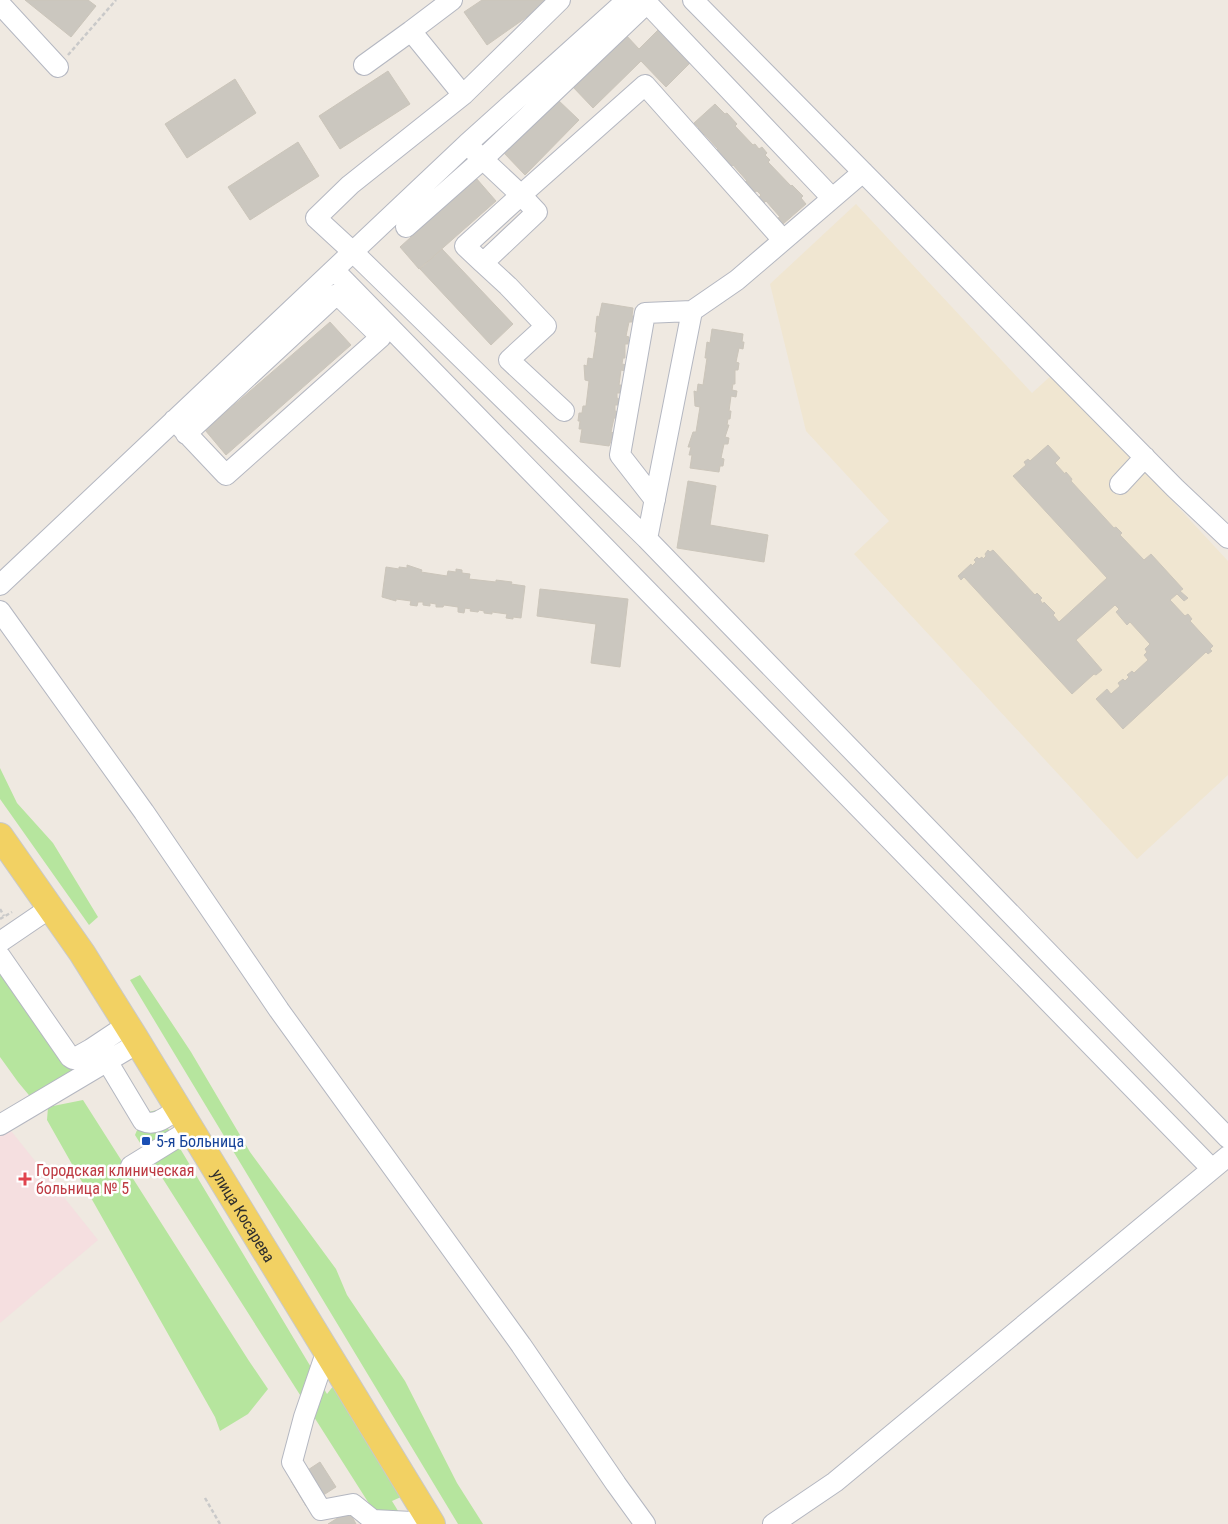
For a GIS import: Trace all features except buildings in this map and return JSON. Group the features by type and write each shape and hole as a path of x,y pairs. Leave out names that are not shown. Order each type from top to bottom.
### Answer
{"main road":[{"name":"улица Косарева","path":"0,836 82,953 327,1350 431,1524"}],"lane":[{"path":"364,65 452,0"},
{"path":"560,0 463,94 350,185 316,218 647,539 1228,1138"},
{"path":"180,427 334,270 467,144 627,0"},
{"path":"693,0 1145,457 1228,538"},
{"path":"406,227 483,159 647,3 832,198"},
{"path":"0,4 58,67"},
{"path":"411,31 463,94"},
{"path":"564,411 509,360 546,326 508,286 465,246 645,85 784,240"},
{"path":"467,144 521,195"},
{"path":"655,500 620,455 645,313 692,311 737,280 863,172"},
{"path":"334,270 1212,1169"},
{"path":"0,585 180,427 337,294 381,337 226,476 180,427"},
{"path":"647,539 692,311"},
{"path":"1120,484 1145,457"},
{"path":"0,611 144,812 280,1010 521,1345 645,1524"},
{"path":"0,942 50,908"},
{"path":"0,956 73,1059 132,1034"},
{"path":"0,1124 107,1061 132,1034"},
{"path":"107,1061 143,1121 149,1124 185,1119"},
{"path":"131,1166 185,1119"},
{"path":"773,1524 835,1482 1228,1156"},
{"path":"327,1350 304,1417 292,1462 296,1470 320,1510 353,1504 374,1520 431,1524"}],"path":[{"path":"58,67 116,0"},
{"path":"0,909 4,916 0,919"},
{"path":"206,1498 220,1524"}],"shaded area":[{"path":"856,204 1032,393 1054,373 1228,561 1228,775 1137,859 854,554 889,521 806,431 770,284"},
{"name":"Городская клиническая больница № 5","path":"0,1117 98,1240 0,1323"}],"green space":[{"path":"0,768 17,803 53,843 98,917 89,925 0,799"},
{"path":"0,952 83,1065 33,1100 0,1057"},
{"path":"140,975 191,1052 250,1152 336,1269 347,1295 405,1381 457,1483 483,1524 458,1524 130,980"},
{"path":"83,1100 268,1389 248,1414 220,1431 215,1417 47,1120 48,1107"},
{"path":"157,1110 327,1394 334,1385 401,1497 392,1501 406,1524 382,1524 135,1135 144,1113"}],"place":[{"name":"5-я Больница","path":"146,1141"},
{"name":"Городская клиническая больница № 5","path":"25,1179"}]}
